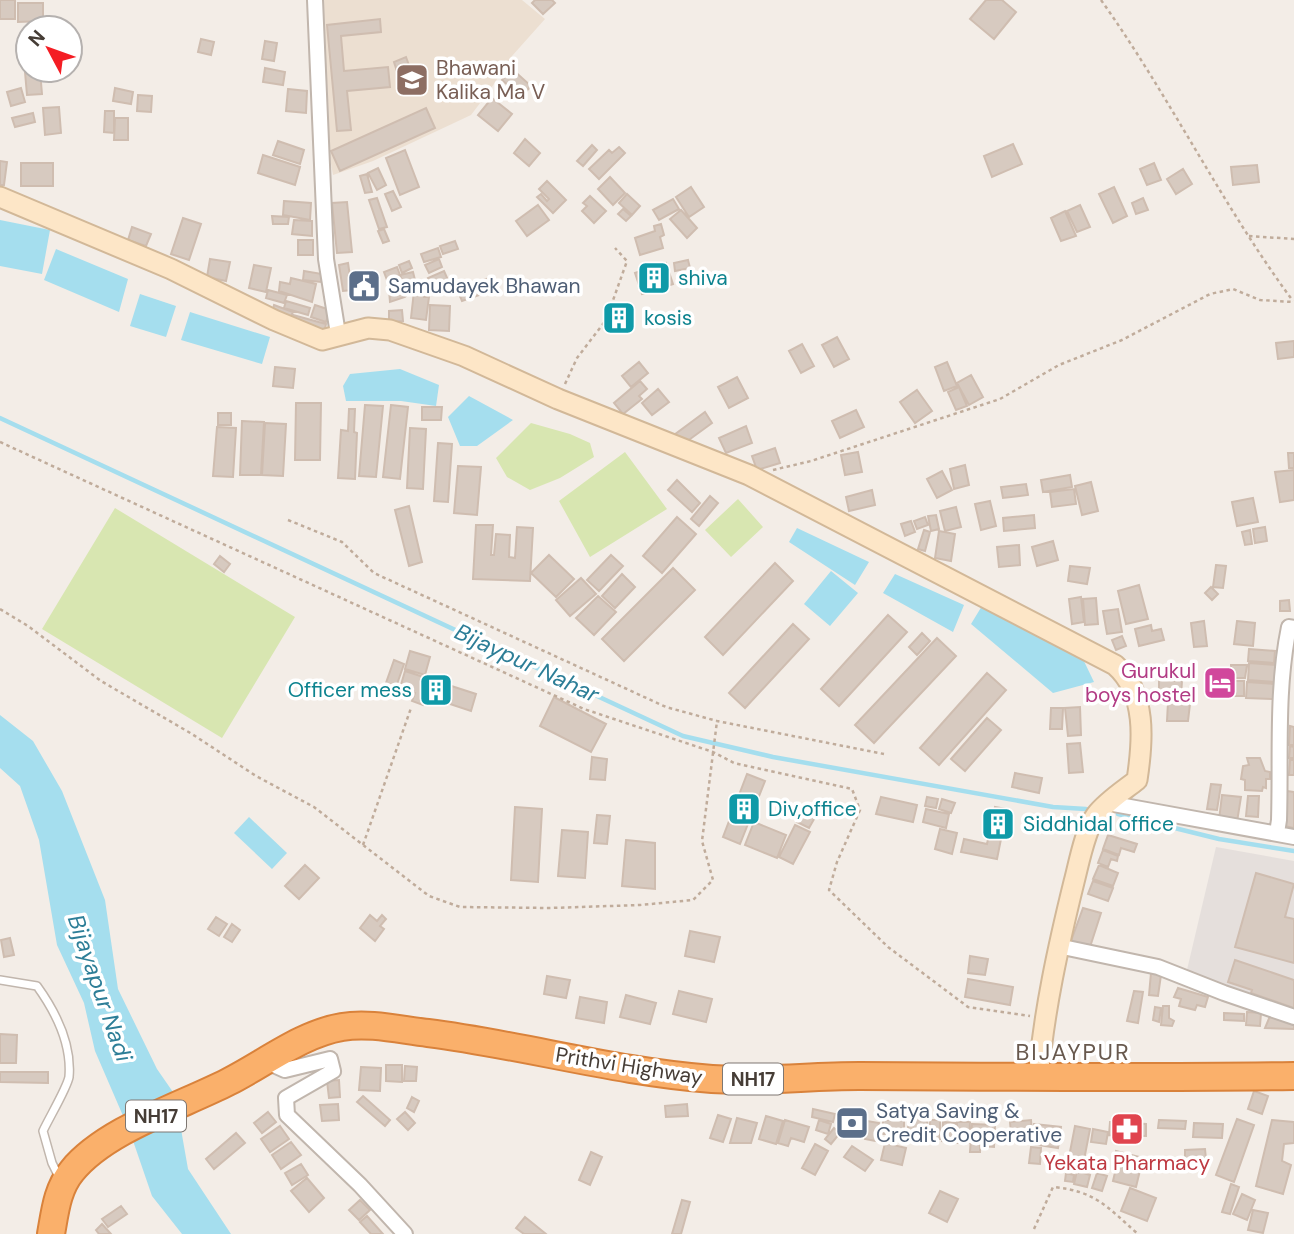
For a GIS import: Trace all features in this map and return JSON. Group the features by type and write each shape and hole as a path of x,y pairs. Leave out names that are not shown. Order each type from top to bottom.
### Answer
{"highway":[{"name":"Prithvi Highway","path":"51,1234 63,1184 86,1157 142,1122 229,1082 325,1032 342,1027 365,1026 466,1038 622,1067 714,1079 854,1076 1294,1076"}],"main road":[{"path":"0,197 171,269 274,320 322,340 368,328 390,330 464,356 558,399 749,475 1103,657 1125,674 1137,698 1141,755 1137,779 1094,818 1079,862 1058,946 1043,1025 1038,1078"}],"street":[{"path":"315,0 325,248 338,334"},
{"path":"1277,834 1281,703 1286,642 1289,627 1294,628"},
{"path":"1108,803 1294,837"},
{"path":"1058,946 1158,967 1294,1017"},
{"path":"265,1061 285,1070 330,1059 333,1071 286,1098 287,1115 360,1185 405,1234"}],"lane":[{"path":"0,980 37,986 55,1011 66,1045 69,1078 43,1131 52,1163 63,1184"}],"path":[{"path":"1101,0 1136,49 1249,236 1294,302"},
{"path":"1249,236 1294,239"},
{"path":"558,399 577,358 606,320 627,261 615,248"},
{"path":"749,475 811,461 1000,399 1059,365 1122,340 1210,294 1233,289 1260,300 1294,302"},
{"path":"0,442 584,709 713,752 734,763 852,789 860,810 837,862 829,890 888,947 968,1007 1030,1017"},
{"path":"288,520 342,542 374,573 666,707 717,722 884,754"},
{"path":"0,609 28,626 101,681 192,734 256,776 314,807 429,896 460,907 627,906 693,900 713,880 702,841 717,722"},
{"path":"363,845 411,708"},
{"path":"1034,1229 1053,1187 1076,1189 1098,1199 1138,1234"}],"shaded area":[{"name":"Bhawani Kalika Ma V","path":"322,0 522,0 545,19 512,56 471,115 373,161 333,175 329,152"},
{"path":"1216,847 1294,861 1294,1010 1186,974"}],"green space":[{"path":"531,423 570,434 590,443 594,457 560,478 530,490 507,477 496,458"},
{"path":"625,452 667,509 590,557 559,501"},
{"path":"738,499 763,527 731,557 705,530"},
{"path":"115,508 295,617 222,738 42,629"}],"water":[{"path":"0,220 50,230 42,274 0,266"},
{"path":"56,249 128,279 119,312 44,280"},
{"path":"140,294 176,306 166,337 130,326"},
{"path":"190,312 270,337 262,364 181,340"},
{"path":"400,369 439,385 436,406 401,401 346,401 343,386 350,374"},
{"path":"469,396 513,420 477,446 460,446 448,417"},
{"path":"797,528 869,562 855,585 789,542"},
{"path":"831,571 858,593 830,626 804,604"},
{"path":"895,574 964,605 953,632 883,593"},
{"path":"985,601 1082,657 1094,682 1053,693 971,624"},
{"name":"Bijayapur Nadi","path":"0,715 33,741 62,791 105,900 118,989 157,1069 175,1095 188,1169 231,1234 182,1234 152,1196 130,1132 95,1051 84,1003 57,945 39,840 20,786 0,768"},
{"path":"249,817 287,853 272,869 234,833"}],"building":[{"path":"0,0 15,0 14,19 0,19"},
{"path":"535,0 552,0 555,3 543,14 532,3"},
{"path":"986,0 1002,0 1016,12 994,39 970,19"},
{"path":"18,3 43,3 43,14 18,14"},
{"path":"380,19 381,32 341,36 344,71 388,67 390,87 347,91 351,130 337,131 327,25"},
{"path":"201,39 214,42 211,55 198,52"},
{"path":"265,41 277,43 274,61 262,59"},
{"path":"406,57 415,82 402,87 394,62"},
{"path":"265,68 285,72 283,85 263,82"},
{"path":"512,69 531,86 521,97 502,80"},
{"path":"26,84 41,84 42,94 27,95"},
{"path":"21,88 25,102 11,106 7,92"},
{"path":"115,88 133,92 131,104 113,101"},
{"path":"288,89 307,91 306,113 286,111"},
{"path":"138,95 152,96 151,112 137,111"},
{"path":"492,98 512,114 498,131 478,115"},
{"path":"59,107 61,133 45,135 43,108"},
{"path":"426,108 435,128 340,171 331,151"},
{"path":"105,111 114,111 114,133 104,132"},
{"path":"33,113 35,122 15,127 12,118"},
{"path":"115,118 128,118 128,140 114,140"},
{"path":"525,139 540,153 529,166 514,153"},
{"path":"278,141 304,150 300,164 273,155"},
{"path":"1013,144 1022,164 992,177 984,156"},
{"path":"592,145 597,150 583,166 577,161"},
{"path":"619,147 625,153 599,179 589,169 609,150 612,153"},
{"path":"405,150 419,187 400,195 386,158"},
{"path":"263,155 300,167 295,185 258,173"},
{"path":"0,161 7,162 4,185 0,185"},
{"path":"21,163 53,163 53,186 21,186"},
{"path":"1154,163 1161,180 1147,185 1140,169"},
{"path":"1257,165 1259,182 1233,185 1231,167"},
{"path":"378,168 386,185 377,190 368,173"},
{"path":"1183,169 1192,184 1176,194 1167,179"},
{"path":"367,174 372,192 365,193 360,176"},
{"path":"610,177 625,193 613,205 598,189"},
{"path":"547,181 566,200 553,213 537,197 541,194 547,201 549,199 539,189"},
{"path":"691,187 704,207 689,217 676,197"},
{"path":"1114,187 1127,216 1113,223 1099,194"},
{"path":"393,191 401,207 392,211 385,194"},
{"path":"627,194 640,206 632,215 619,203"},
{"path":"590,196 606,211 594,223 582,211 587,206 583,203"},
{"path":"377,198 387,227 379,229 369,200"},
{"path":"1143,198 1148,210 1136,214 1132,203"},
{"path":"673,199 679,209 659,220 653,210"},
{"path":"284,201 311,203 310,220 283,215"},
{"path":"347,202 352,252 337,253 332,203"},
{"path":"538,205 549,220 527,236 516,221"},
{"path":"1080,205 1090,227 1077,232 1067,211"},
{"path":"623,209 631,216 626,221 618,214"},
{"path":"681,210 697,228 687,238 670,219"},
{"path":"1065,211 1076,236 1061,241 1051,218"},
{"path":"272,216 289,217 288,224 273,224"},
{"path":"183,218 201,224 189,260 171,254"},
{"path":"294,220 312,221 312,236 292,234"},
{"path":"661,224 663,248 640,255 635,238 655,231 654,226"},
{"path":"132,227 151,234 146,246 128,240"},
{"path":"384,229 389,241 383,243 378,231"},
{"path":"298,240 313,240 313,255 298,255"},
{"path":"455,241 458,249 443,254 440,246"},
{"path":"438,248 441,257 424,262 421,254"},
{"path":"210,259 230,262 226,281 207,277"},
{"path":"439,259 442,267 429,273 425,265"},
{"path":"688,260 690,268 675,271 674,263"},
{"path":"409,261 412,268 402,273 399,265"},
{"path":"348,263 352,290 343,291 339,265"},
{"name":"shiva","path":"666,263 673,284 642,294 635,273"},
{"path":"254,265 271,268 266,292 249,288"},
{"path":"397,267 400,275 387,280 384,272"},
{"path":"304,271 322,274 321,282 303,280"},
{"path":"444,271 448,280 432,287 428,278"},
{"path":"413,272 415,280 403,283 400,275"},
{"path":"291,278 316,284 312,302 279,291 280,282 290,284"},
{"path":"486,279 491,291 462,301 457,289"},
{"path":"406,287 408,294 405,297 390,302 389,290"},
{"path":"268,290 287,295 284,303 266,298"},
{"path":"414,291 424,292 424,297 429,297 426,320 411,318"},
{"path":"286,301 310,308 308,315 284,308"},
{"path":"274,305 293,312 290,318 272,314"},
{"path":"315,305 330,310 326,322 311,317"},
{"path":"430,305 450,306 449,331 429,330"},
{"name":"kosis","path":"619,305 629,309 620,331 610,327"},
{"path":"402,310 403,321 389,322 389,311"},
{"path":"293,315 326,324 324,333 291,325"},
{"path":"837,337 849,359 834,367 822,345"},
{"path":"1294,341 1294,357 1278,359 1276,343"},
{"path":"802,344 814,366 801,373 789,351"},
{"path":"639,362 648,373 631,387 622,376"},
{"path":"947,362 957,386 944,391 935,367"},
{"path":"275,367 295,369 293,388 273,386"},
{"path":"971,375 983,397 969,405 957,383"},
{"path":"737,377 748,398 729,408 718,387"},
{"path":"640,381 647,389 639,396 642,399 623,414 614,403"},
{"path":"959,387 967,406 956,410 948,392"},
{"path":"658,389 669,402 652,415 642,403"},
{"path":"917,390 932,411 915,423 900,402"},
{"path":"296,403 321,403 320,460 295,460"},
{"path":"365,405 383,406 376,477 359,476"},
{"path":"391,405 408,407 400,479 383,477"},
{"path":"422,407 442,407 441,420 422,420"},
{"path":"349,409 355,409 355,479 338,478 341,430 348,431"},
{"path":"856,410 864,427 840,438 832,421"},
{"path":"705,412 712,423 682,445 674,435"},
{"path":"218,413 231,413 231,425 218,425"},
{"path":"242,421 264,422 261,475 240,475"},
{"path":"265,423 286,424 283,476 262,475"},
{"path":"746,426 752,443 726,453 719,438"},
{"path":"217,427 236,428 233,477 213,476"},
{"path":"410,428 426,429 423,489 407,488"},
{"path":"438,443 452,444 448,502 434,501"},
{"path":"775,448 780,463 757,470 752,456"},
{"path":"858,452 862,472 845,475 841,455"},
{"path":"1288,453 1294,453 1294,468 1289,468"},
{"path":"965,465 969,485 954,489 950,469"},
{"path":"458,466 481,467 477,515 454,513"},
{"path":"1294,470 1294,500 1280,502 1275,472"},
{"path":"942,471 952,490 937,498 927,479"},
{"path":"1070,475 1072,487 1043,492 1041,480"},
{"path":"677,480 700,503 692,512 668,490"},
{"path":"1091,482 1098,511 1082,515 1075,486"},
{"path":"1026,484 1028,495 1003,498 1001,487"},
{"path":"1074,489 1076,504 1052,507 1050,492"},
{"path":"872,490 875,505 849,511 846,497"},
{"path":"710,496 718,503 699,526 691,519"},
{"path":"1253,498 1258,522 1237,526 1232,502"},
{"path":"990,501 996,526 981,530 975,504"},
{"path":"409,506 422,562 409,566 395,510"},
{"path":"956,507 961,527 945,531 940,511"},
{"path":"936,515 939,529 931,531 928,516"},
{"path":"1034,515 1035,528 1004,531 1003,518"},
{"path":"677,517 696,534 662,573 643,556"},
{"path":"925,517 928,525 917,529 914,521"},
{"path":"911,521 915,532 905,536 901,524"},
{"path":"476,525 493,525 491,555 494,555 496,534 510,535 509,557 515,558 517,527 533,528 530,581 473,579"},
{"path":"1265,527 1267,541 1255,543 1253,529"},
{"path":"924,530 930,532 925,551 918,549"},
{"path":"1250,530 1252,544 1245,545 1242,532"},
{"path":"939,531 955,534 951,561 935,558"},
{"path":"1053,541 1058,560 1037,566 1032,547"},
{"path":"1019,545 1020,565 999,567 997,547"},
{"path":"549,555 574,579 556,597 531,573"},
{"path":"611,555 623,566 599,591 587,580"},
{"path":"220,556 230,564 224,572 214,564"},
{"path":"775,563 793,581 723,655 705,637"},
{"path":"1216,565 1226,566 1223,588 1213,587"},
{"path":"1070,566 1090,568 1087,584 1068,581"},
{"path":"673,568 695,590 624,661 602,639"},
{"path":"622,574 635,587 615,608 602,596"},
{"path":"581,578 596,594 570,616 556,600"},
{"path":"1139,585 1148,619 1126,624 1118,591"},
{"path":"1211,587 1218,594 1212,600 1205,593"},
{"path":"598,596 616,612 594,635 576,618"},
{"path":"1081,597 1084,622 1072,624 1069,599"},
{"path":"1096,598 1098,624 1085,625 1083,599"},
{"path":"1289,600 1290,611 1280,611 1280,601"},
{"path":"1118,609 1122,632 1107,634 1103,611"},
{"path":"888,615 907,632 839,706 821,689"},
{"path":"1204,621 1207,646 1194,647 1191,623"},
{"path":"1237,621 1255,623 1253,646 1234,644"},
{"path":"793,624 809,639 745,708 729,693"},
{"path":"1151,625 1152,631 1161,629 1164,640 1139,646 1135,629"},
{"path":"922,633 930,641 917,655 909,647"},
{"path":"1122,636 1126,646 1116,650 1112,640"},
{"path":"937,638 956,656 874,743 855,725"},
{"path":"1249,649 1275,651 1274,663 1248,661"},
{"path":"410,651 430,657 425,675 405,669"},
{"path":"394,660 404,664 396,687 386,683"},
{"path":"1249,663 1276,665 1275,682 1248,680"},
{"path":"1231,665 1247,665 1245,678 1231,678"},
{"name":"Officer mess","path":"405,671 476,694 471,711 426,696 423,705 412,701 415,693 400,688"},
{"path":"987,673 1006,690 939,765 920,748"},
{"path":"1159,680 1182,681 1181,696 1159,696"},
{"path":"1230,681 1244,681 1244,696 1230,696"},
{"path":"1247,682 1274,684 1273,699 1246,698"},
{"path":"554,697 606,724 591,752 540,726"},
{"path":"1168,702 1190,704 1188,721 1167,721"},
{"path":"1080,707 1081,735 1068,736 1065,708"},
{"path":"1051,708 1063,708 1062,729 1050,729"},
{"path":"987,718 1001,730 965,771 951,759"},
{"path":"1290,726 1294,727 1294,745 1289,745"},
{"path":"1080,743 1083,772 1069,773 1067,744"},
{"path":"1290,746 1294,747 1294,758 1289,758"},
{"path":"592,757 607,759 605,780 590,779"},
{"path":"1247,758 1260,758 1265,771 1270,772 1270,779 1266,779 1266,788 1263,787 1262,791 1245,790 1245,780 1241,779 1243,766 1249,765"},
{"path":"1290,760 1294,760 1294,775 1289,775"},
{"path":"1015,773 1042,778 1039,793 1012,787"},
{"name":"Div,office","path":"747,774 765,781 740,844 723,837"},
{"path":"1211,784 1221,785 1217,810 1207,809"},
{"path":"1287,791 1294,792 1294,828 1280,825"},
{"path":"1222,795 1241,797 1237,822 1219,820"},
{"path":"1248,796 1259,796 1258,817 1246,816"},
{"path":"881,797 917,805 913,822 876,814"},
{"path":"927,797 938,799 936,808 925,806"},
{"path":"942,799 955,803 951,813 939,809"},
{"path":"806,805 818,812 809,828 797,822"},
{"path":"515,807 542,809 538,882 511,880"},
{"name":"Siddhidal office","path":"995,807 1007,809 997,859 961,852 964,839 987,844"},
{"path":"926,809 949,814 946,828 923,822"},
{"path":"597,815 610,816 607,844 594,843"},
{"path":"754,822 786,835 777,858 745,845"},
{"path":"795,825 810,832 793,864 779,857"},
{"path":"940,829 957,833 952,854 935,849"},
{"path":"562,830 588,832 585,878 558,876"},
{"path":"1108,835 1137,844 1134,852 1121,848 1119,855 1103,849"},
{"path":"626,840 655,843 655,889 622,886"},
{"path":"1103,850 1118,856 1117,861 1111,859 1108,867 1098,863"},
{"path":"305,865 319,878 299,899 285,886"},
{"path":"1099,865 1118,873 1113,886 1093,879"},
{"path":"1256,873 1294,884 1285,917 1294,919 1294,963 1235,947"},
{"path":"1093,881 1113,888 1108,901 1088,894"},
{"path":"1083,908 1101,913 1090,947 1071,941"},
{"path":"370,915 377,921 382,915 386,919 380,926 384,929 375,941 360,928"},
{"path":"216,917 227,924 219,936 208,929"},
{"path":"232,924 240,930 232,942 224,937"},
{"path":"690,931 720,937 714,962 685,956"},
{"path":"10,938 14,955 4,957 1,940"},
{"path":"970,956 988,959 985,975 968,973"},
{"path":"1235,960 1294,980 1294,1008 1228,982"},
{"path":"1151,973 1161,975 1158,996 1149,995"},
{"path":"547,976 570,980 566,998 544,994"},
{"path":"968,979 1013,987 1010,1005 965,997"},
{"path":"1178,988 1208,997 1205,1007 1197,1005 1195,1010 1179,1006 1181,999 1174,997"},
{"path":"679,991 712,999 706,1022 673,1014"},
{"path":"1134,991 1143,992 1138,1023 1127,1021"},
{"path":"626,995 656,1003 650,1024 620,1017"},
{"path":"580,997 607,1002 604,1023 576,1018"},
{"path":"1163,1006 1169,1006 1169,1018 1174,1021 1172,1026 1161,1025"},
{"path":"1155,1007 1161,1008 1159,1022 1153,1020"},
{"path":"1247,1012 1261,1013 1260,1026 1246,1025"},
{"path":"1224,1013 1244,1014 1244,1021 1224,1020"},
{"path":"1270,1016 1294,1023 1294,1029 1265,1028"},
{"path":"0,1034 17,1035 16,1063 0,1063"},
{"path":"386,1065 402,1065 402,1082 386,1081"},
{"path":"405,1066 417,1067 416,1081 404,1081"},
{"path":"361,1067 381,1068 380,1091 359,1090"},
{"path":"0,1072 48,1072 48,1083 0,1082"},
{"path":"339,1080 340,1097 329,1098 327,1081"},
{"path":"1254,1091 1268,1096 1262,1114 1248,1109"},
{"path":"363,1096 390,1120 385,1126 357,1102"},
{"path":"412,1097 419,1101 414,1112 407,1108"},
{"path":"338,1104 339,1120 322,1121 320,1105"},
{"path":"687,1104 688,1116 666,1117 665,1106"},
{"path":"813,1109 835,1114 833,1122 812,1117"},
{"path":"268,1112 276,1122 262,1133 254,1123"},
{"path":"405,1112 415,1123 408,1130 397,1119"},
{"path":"718,1115 731,1119 723,1142 710,1138"},
{"path":"910,1115 928,1117 925,1136 907,1134"},
{"path":"766,1116 783,1121 776,1144 759,1139"},
{"path":"737,1118 757,1123 751,1143 730,1143"},
{"path":"846,1118 866,1121 864,1135 844,1132"},
{"path":"1237,1119 1254,1125 1234,1182 1216,1175"},
{"path":"785,1120 809,1127 804,1142 791,1138 788,1146 778,1143"},
{"path":"819,1120 831,1124 828,1134 816,1130"},
{"path":"883,1120 904,1120 904,1134 883,1134"},
{"path":"930,1120 940,1120 940,1139 929,1139"},
{"path":"1031,1120 1032,1132 1011,1134 1010,1122"},
{"path":"1159,1120 1186,1121 1185,1129 1158,1128"},
{"path":"1272,1120 1294,1122 1294,1143 1284,1144 1282,1161 1291,1165 1283,1194 1256,1186"},
{"path":"867,1121 879,1123 876,1141 865,1139"},
{"path":"943,1122 956,1123 954,1142 942,1141"},
{"path":"957,1122 970,1122 969,1143 956,1143"},
{"path":"1110,1122 1146,1124 1146,1136 1109,1135"},
{"path":"1194,1123 1223,1124 1222,1138 1193,1137"},
{"path":"972,1124 995,1125 994,1147 980,1146 980,1152 970,1152"},
{"path":"1034,1124 1061,1127 1058,1148 1032,1144"},
{"path":"280,1126 289,1139 270,1152 261,1139"},
{"path":"1075,1126 1090,1129 1084,1160 1069,1157"},
{"path":"834,1128 840,1133 831,1144 825,1139"},
{"path":"1093,1129 1108,1132 1106,1144 1091,1142"},
{"path":"236,1133 245,1143 214,1169 206,1159"},
{"path":"291,1142 301,1155 281,1169 272,1155"},
{"path":"885,1143 906,1148 902,1165 881,1160"},
{"path":"815,1144 828,1151 815,1175 802,1168"},
{"path":"852,1146 873,1160 865,1171 844,1157"},
{"path":"1031,1147 1041,1148 1040,1164 1029,1163"},
{"path":"1205,1149 1206,1159 1185,1160 1185,1150"},
{"path":"1116,1151 1143,1158 1136,1187 1113,1181 1117,1164 1113,1163"},
{"path":"591,1152 602,1157 590,1185 579,1180"},
{"path":"301,1164 308,1175 292,1185 285,1173"},
{"path":"1077,1171 1090,1175 1087,1187 1074,1184"},
{"path":"1066,1173 1074,1175 1073,1182 1065,1181"},
{"path":"1097,1173 1107,1176 1102,1191 1092,1188"},
{"path":"307,1178 324,1198 309,1212 291,1191"},
{"path":"1231,1184 1239,1187 1230,1214 1222,1212"},
{"path":"1130,1188 1156,1198 1147,1221 1121,1211"},
{"path":"940,1191 958,1199 947,1222 929,1213"},
{"path":"1242,1194 1255,1200 1247,1220 1233,1214"},
{"path":"360,1200 370,1210 359,1220 349,1210"},
{"path":"682,1200 690,1202 681,1234 672,1234"},
{"path":"121,1206 127,1214 108,1227 102,1219"},
{"path":"1253,1210 1268,1213 1263,1233 1248,1230"},
{"path":"367,1216 383,1234 371,1234 360,1222"},
{"path":"525,1217 546,1234 524,1234 516,1228"},
{"path":"102,1224 111,1234 99,1234 96,1230"}],"waterway":[{"name":"Bijaypur Nahar","path":"0,418 683,736 773,757 1053,807 1086,809"},
{"name":"Bijaypur Nahar","path":"1118,814 1219,839 1294,851"}],"place":[{"name":"Bhawani Kalika Ma V","path":"412,80"},
{"name":"shiva","path":"654,278"},
{"name":"Samudayek Bhawan","path":"364,286"},
{"name":"kosis","path":"619,318"},
{"name":"Gurukul boys hostel","path":"1220,683"},
{"name":"Officer mess","path":"436,690"},
{"name":"Div,office","path":"744,809"},
{"name":"Siddhidal office","path":"998,824"},
{"name":"Satya Saving & Credit Cooperative","path":"852,1123"},
{"name":"Yekata Pharmacy","path":"1127,1129"}],"district":[{"name":"BIJAYPUR","path":"1073,1052"}]}
